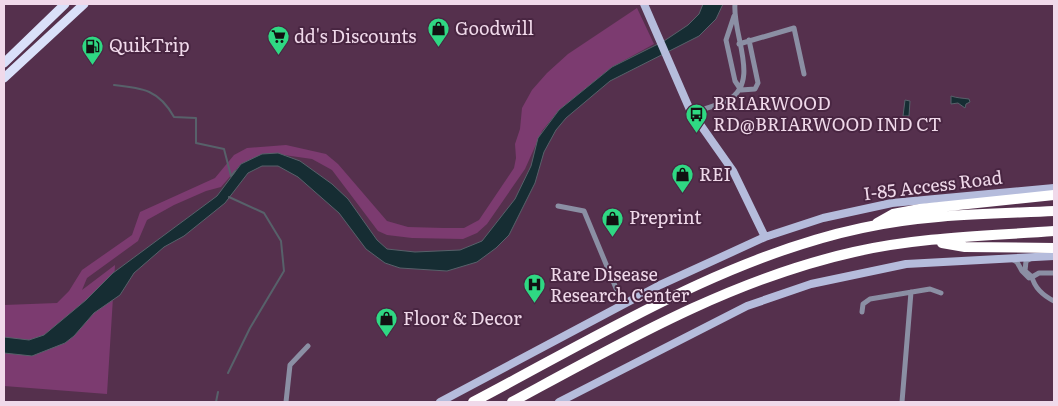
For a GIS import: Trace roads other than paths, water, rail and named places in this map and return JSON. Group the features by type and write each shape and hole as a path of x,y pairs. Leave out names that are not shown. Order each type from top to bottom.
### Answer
{"highway":[{"path":"874,225 893,214 920,209 1054,195"},
{"path":"473,402 711,278 784,249 874,225 947,217 1054,211"},
{"path":"512,402 680,315 741,287 833,257 926,240 1054,231"},
{"path":"926,240 964,247 1054,248"}],"main road":[{"path":"4,63 65,4"},
{"path":"4,78 84,4"},
{"path":"644,4 691,113 733,171 765,236"},
{"name":"I-85 Access Road","path":"440,402 623,305 765,236 823,218 892,203 1054,188"},
{"path":"559,402 747,306 821,282 906,264 982,258 1054,256"}],"street":[{"path":"735,4 734,16 726,40 735,81 741,90"},
{"path":"734,16 744,65 744,81 741,90"},
{"path":"739,44 794,28 804,74"},
{"path":"691,113 729,100 741,90 755,88 758,83 750,40"},
{"path":"558,206 584,210 623,305"},
{"path":"1034,256 1026,261 1022,272 1029,278 1039,273 1054,273"},
{"path":"1006,258 1024,267"},
{"path":"1032,277 1034,285 1046,298 1054,301"},
{"path":"862,312 863,304 870,299 930,289 940,293"},
{"path":"902,402 911,292"},
{"path":"286,402 290,365 308,346"}],"waterway":[{"path":"114,85 134,87 149,92 162,101 174,117 196,118 196,143 224,149 231,176 235,171"},
{"path":"228,373 250,328 284,271 281,241 264,213 229,197"},
{"path":"216,402 218,392"}],"place":[{"name":"Goodwill","path":"439,48"},
{"name":"dd's Discounts","path":"278,56"},
{"name":"QuikTrip","path":"93,65"},
{"name":"BRIARWOOD RD@BRIARWOOD IND CT","path":"697,133"},
{"name":"REI","path":"683,194"},
{"name":"Preprint","path":"613,237"},
{"name":"Rare Disease Research Center","path":"534,304"},
{"name":"Floor & Decor","path":"387,338"}]}
